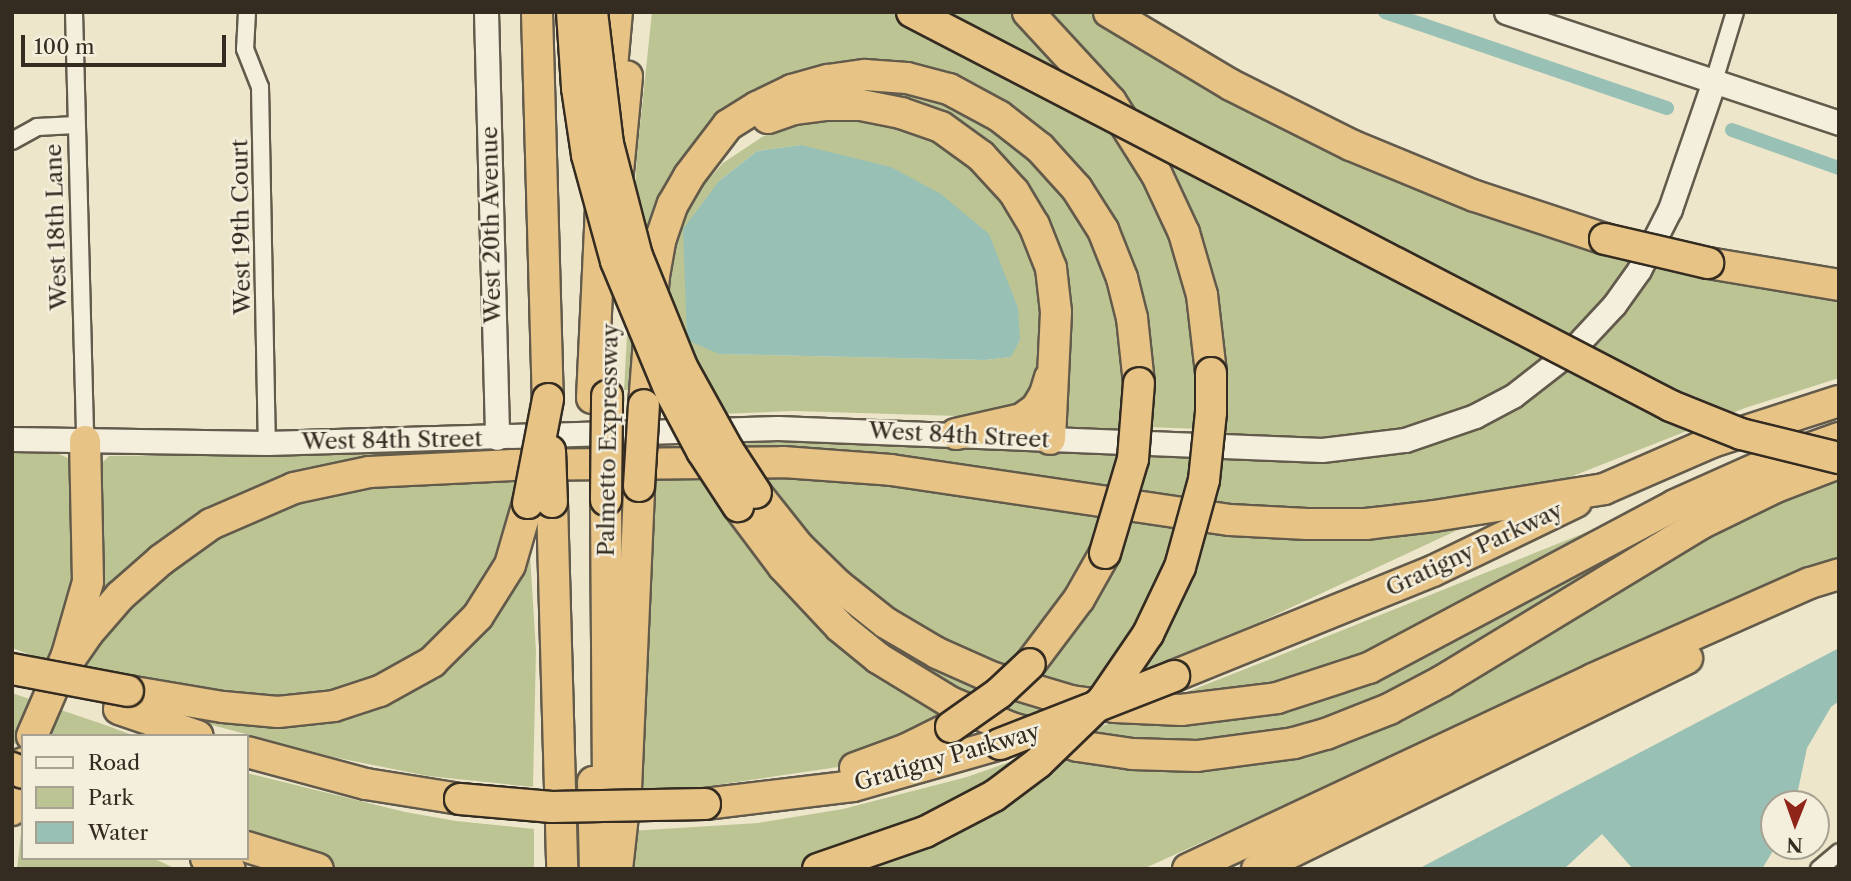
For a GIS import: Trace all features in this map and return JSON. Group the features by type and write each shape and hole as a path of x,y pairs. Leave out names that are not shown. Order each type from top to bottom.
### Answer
{"highway":[{"path":"537,12 548,399 540,502 562,866"},
{"path":"572,12 584,133 596,192 615,261 671,393 702,451 747,499 838,585 886,623 937,653 991,677 1061,698 1115,708 1181,710 1277,698 1368,668 1675,505 1769,463 1839,438"},
{"path":"592,12 608,144 637,256 682,367 728,450 747,499 783,566 839,627 878,658 923,687 983,718 1042,737 1122,753 1196,756 1294,743 1326,734 1389,709 1442,681 1700,524 1839,460"},
{"path":"600,397 598,241 617,12"},
{"name":"Palmetto Expressway","path":"610,869 598,500 600,397 633,12"},
{"path":"912,12 1671,406 1741,434 1839,460"},
{"path":"818,869 925,832 985,802 1038,763 1103,701 1148,634 1180,567 1204,480 1211,412 1211,373 1202,295 1184,233 1157,175 1111,102 1028,12"},
{"path":"1109,12 1231,85 1351,145 1475,196 1605,239 1708,264 1839,285"},
{"path":"617,869 626,789 639,485 654,276 661,238 673,204 689,176 728,125 792,90 828,80 864,75 907,78 949,89 999,116 1040,148 1077,189 1103,230 1122,278 1132,318 1139,383 1133,459 1105,553 1079,599 1030,664 999,694 951,727 907,748 781,797"},
{"path":"689,176 739,133 794,109 829,104 860,105 901,113 941,127 981,156 1014,192 1034,225 1051,268 1056,312 1050,439"},
{"path":"956,434 1022,419 1036,409 1045,394 1054,364"},
{"path":"61,672 88,633 120,596 161,560 211,524 293,488 369,472 513,465 783,462 891,470 1165,512 1307,524 1366,524 1434,516 1604,488 1712,442 1839,401"},
{"path":"33,734 61,672 78,624 88,582 85,441"},
{"name":"Gratigny Parkway","path":"248,752 366,784 460,799 552,807 705,804 781,797 853,786 1000,744 1174,676 1433,572 1604,488"},
{"path":"595,869 598,500"},
{"path":"124,700 278,712 334,706 380,691 432,662 478,616 510,565 540,502"},
{"path":"1188,869 1593,679 1810,583 1839,574"},
{"path":"1257,869 1839,586"},
{"path":"12,670 124,700 194,734"},
{"path":"12,810 21,772"},
{"path":"248,847 318,869"},
{"path":"210,860 230,869"}],"street":[{"name":"West 18th Lane","path":"74,12 85,441"},
{"name":"West 19th Court","path":"247,12 245,49 260,87 267,443"},
{"name":"West 20th Avenue","path":"486,12 497,438"},
{"path":"1506,12 1839,123"},
{"path":"1714,81 1735,12"},
{"name":"West 84th Street","path":"12,439 267,443 778,428 1322,450 1374,446 1405,440 1484,411 1513,396 1572,350 1627,288 1674,201 1714,81"},
{"path":"12,141 37,127 76,125"},
{"path":"1819,869 1839,852"}],"green space":[{"path":"652,12 1012,12 1091,98 1157,199 1189,284 1201,429 1147,427 1123,265 1000,110 824,73 683,166 634,390 624,390 637,154"},
{"path":"1035,12 1089,12 1136,42 1350,161 1463,206 1632,257 1601,302 1565,342 1504,388 1459,410 1393,431 1325,439 1218,435 1199,256"},
{"path":"856,88 913,94 968,114 1019,148 1066,197 1097,247 1121,319 1127,431 1069,428 1064,420 1065,323 1007,176"},
{"path":"852,116 921,131 955,151 998,194 1020,227 1038,273 1042,311 1040,376 1026,405 992,417 793,411 720,414 659,284 664,256 692,198 723,163 762,137 782,128","holes":["801,145 1020,340 1010,357 985,360 719,354 719,181 757,151"]},
{"path":"1658,263 1839,295 1839,378 1745,408 1545,487 1326,521 669,451 670,444 787,438 1301,461 1353,459 1394,452 1440,440 1499,416 1569,371 1590,353 1625,314"},
{"path":"522,451 322,471 102,610 94,583 100,465 109,456"},
{"path":"12,452 59,454 72,460 81,591 56,664 12,648"},
{"path":"702,468 756,547 953,715 861,760 838,767 703,787 634,790 649,469"},
{"path":"753,469 790,469 1108,512 1083,574 1005,674 890,609 833,562"},
{"path":"1839,469 1839,557 1735,600 1143,869 630,869 631,831 758,823 843,809 967,777 1040,751 1293,749 1632,571"},
{"path":"520,473 505,544 478,596 428,653 360,689 276,703 74,669 177,555 316,488"},
{"path":"1718,502 1420,683 1301,730 1159,746 1086,733 1117,720 1216,720"},
{"path":"1639,511 1335,674 1164,701 1263,662"},
{"path":"1128,515 1185,525 1176,556 1103,686 1079,695 1025,682"},
{"path":"1490,515 1262,621 1136,673 1203,527"},
{"path":"529,538 536,651 533,787 428,776 333,757 204,723 158,707 394,692"},
{"path":"801,564 1048,707 1018,720 992,711 858,630"},
{"path":"12,693 35,701 18,745 12,743"},
{"path":"55,708 130,734 44,734"},
{"path":"248,773 405,812 456,821 534,829 534,869 339,869 248,842"},
{"path":"21,833 21,860 157,860 176,869 17,869"}],"water":[{"path":"801,145 891,167 941,194 989,234 1018,308 1020,340 1011,357 985,360 719,354 687,340 683,229 719,181 757,151"},
{"path":"1839,648 1839,701 1831,707 1807,748 1798,790 1760,790 1760,860 1767,860 1762,869 1633,869 1602,834 1564,869 1418,869"}],"waterway":[{"path":"1385,12 1667,108"},
{"path":"1732,130 1839,168"}]}
